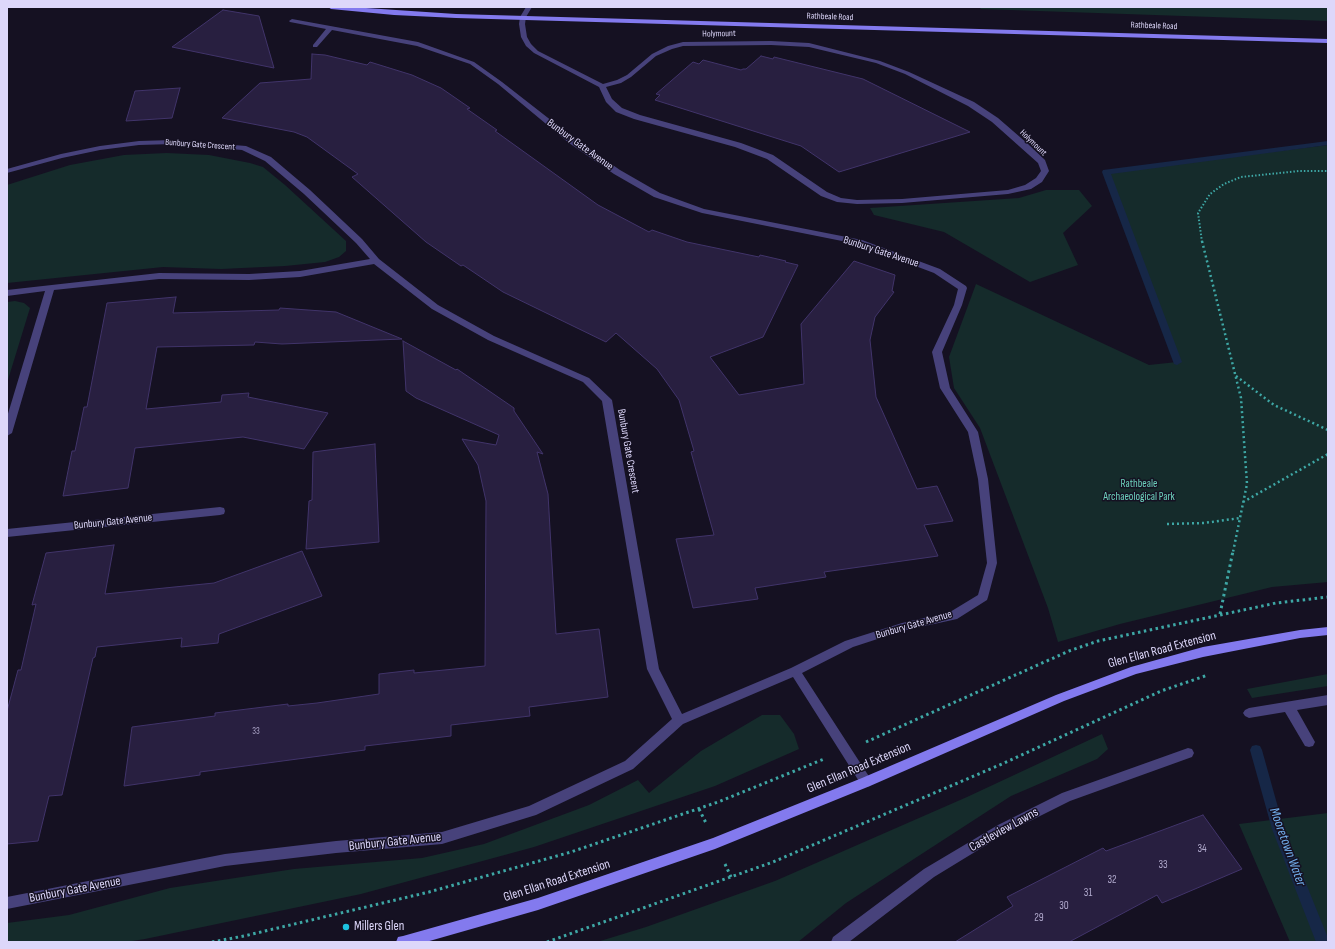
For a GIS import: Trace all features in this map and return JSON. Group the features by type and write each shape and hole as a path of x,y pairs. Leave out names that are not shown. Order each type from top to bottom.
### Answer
{"main road":[{"name":"Rathbeale Road","path":"332,7 394,13 1103,33 1328,41"},
{"name":"Glen Ellan Road Extension","path":"403,942 538,904 715,844 866,782 1060,698 1135,670 1203,652 1300,634 1328,631"}],"street":[{"path":"530,7 523,17 522,24 524,37 528,45 536,52 602,86"},
{"name":"Bunbury Gate Avenue","path":"7,904 225,860 336,847 442,838 532,811 629,765 679,720 795,671 849,644 902,627 953,616 983,597 992,562 983,479 972,432 945,388 936,352 958,305 963,288 937,270 859,242 702,211 657,195 617,172 572,141 500,83 472,63 418,44 292,21"},
{"path":"315,46 330,28"},
{"name":"Holymount","path":"771,43 809,45 878,62 900,70 971,104 995,120 1025,146 1042,162 1045,170 1039,180 1028,187 1008,192 902,201 857,202 840,200 824,194 770,157 738,145 637,117 619,110 609,100 602,86 619,82 630,76 654,55 670,47 683,44 771,43"},
{"name":"Bunbury Gate Crescent","path":"7,171 100,148 139,143 173,142 243,148 268,159 307,192 359,241 376,262 435,307 491,338 586,380 607,400 652,669 679,720"},
{"path":"7,293 159,276 249,277 300,274 376,262"},
{"path":"7,433 50,289"},
{"name":"Bunbury Gate Avenue","path":"7,533 220,511"},
{"path":"795,671 866,782"},
{"path":"1249,713 1328,700"},
{"path":"1288,706 1309,742"},
{"name":"Castleview Lawns","path":"838,942 929,873 1002,829 1066,797 1188,753"}],"path":[{"path":"1220,614 1247,484 1240,398 1203,246 1198,213 1210,194 1224,184 1241,177 1299,171 1328,171"},
{"path":"1235,376 1274,405 1328,430"},
{"path":"1243,502 1328,454"},
{"path":"1167,524 1204,523 1240,518"},
{"path":"884,734 1069,651 1098,641 1276,603 1328,597"},
{"path":"547,942 773,862 927,797 1161,691 1210,675"},
{"path":"212,942 244,936 429,892 571,852 699,809 805,767"},
{"path":"699,809 706,824"},
{"path":"726,867 731,878"}],"green space":[{"path":"979,7 1328,7 1328,21 981,9"},
{"name":"Rathbeale Archaeological Park","path":"1328,145 1328,582 1272,587 1120,624 1058,642 1048,608 980,428 954,388 949,357 976,284 1149,365 1177,362 1106,172"},
{"path":"167,153 209,155 263,167 285,185 346,241 346,251 339,257 325,262 285,266 221,269 163,267 7,283 7,185 70,165 124,155"},
{"path":"1046,190 1079,190 1092,206 1063,233 1078,265 1030,282 944,232 874,215 870,208 1019,198"},
{"path":"15,301 24,303 30,308 7,383 7,302"},
{"path":"1328,674 1328,686 1252,698 1247,689"},
{"path":"762,715 780,715 794,734 799,749 715,786 534,847 361,894 145,939 126,942 7,942 7,923 69,915 170,888 294,869 422,858 484,844 589,805 638,780 649,793 701,751"},
{"path":"1102,734 1108,749 1097,759 1011,796 846,903 798,942 597,942 646,927 775,881 967,797"},
{"path":"1328,813 1328,942 1290,942 1239,824"}],"building":[{"path":"223,10 259,16 274,68 172,47"},
{"path":"312,54 325,55 367,65 370,62 412,75 441,88 470,108 467,109 497,130 495,131 598,205 649,232 652,230 687,242 759,257 760,255 798,265 763,337 710,357 739,395 804,384 801,324 854,261 895,275 892,291 894,292 875,317 870,340 876,397 917,489 937,486 953,521 924,525 938,556 824,572 826,577 755,588 758,599 693,608 676,539 714,535 691,452 694,451 679,400 657,369 616,333 606,342 503,292 463,265 461,266 426,242 352,177 358,174 307,137 294,132 222,118 260,83 311,79"},
{"path":"761,56 773,59 774,57 863,79 970,132 839,172 801,146 655,100 660,95 656,94 693,62 699,64 703,60 741,70 746,69"},
{"path":"180,88 172,118 126,121 135,91"},
{"path":"176,297 173,313 279,310 280,308 336,312 402,339 282,344 255,342 254,345 157,347 146,409 221,402 222,395 249,393 248,397 328,413 304,449 243,437 135,448 128,488 63,496 72,451 75,451 84,407 87,407 107,303"},
{"path":"403,341 456,370 457,369 514,408 514,411 543,454 537,452 548,494 556,634 599,629 608,697 529,707 530,716 451,725 451,736 365,746 365,750 200,772 200,775 124,786 132,727 215,716 215,713 288,704 288,706 317,703 379,694 379,674 414,670 414,673 485,666 486,501 478,465 462,439 496,445 499,435 416,398 406,391"},
{"path":"375,444 379,542 306,549 309,501 312,500 313,452"},
{"path":"114,545 105,594 214,583 302,551 322,596 219,634 218,643 181,647 182,638 97,647 95,657 93,658 62,795 49,796 38,841 7,844 7,711 18,670 21,670 36,604 32,605 46,553"},
{"path":"1203,815 1242,869 1162,903 1157,895 1069,942 955,942 1013,906 1007,897 1103,848 1106,851"}],"waterway":[{"path":"1177,362 1106,172 1328,143"},
{"name":"Mooretown Water","path":"1256,750 1278,829 1323,942"}],"place":[{"name":"Millers Glen","path":"346,927"}]}
